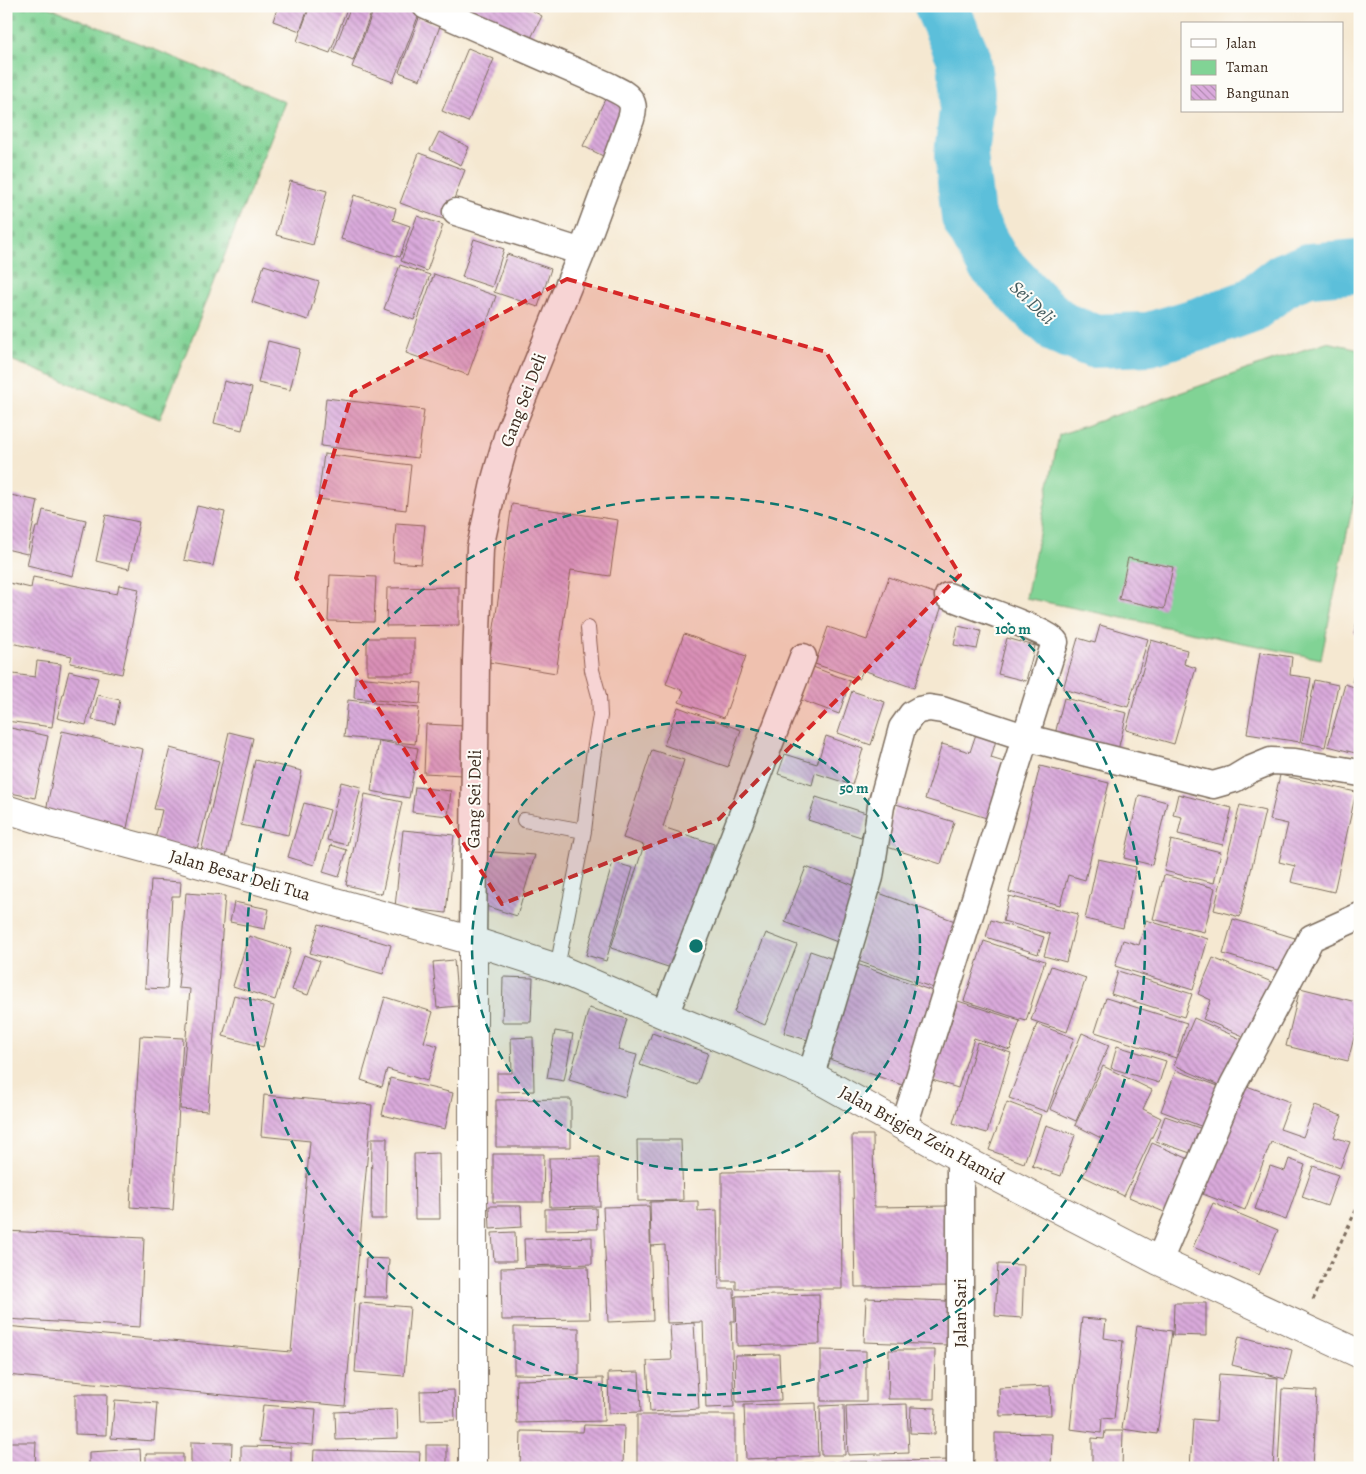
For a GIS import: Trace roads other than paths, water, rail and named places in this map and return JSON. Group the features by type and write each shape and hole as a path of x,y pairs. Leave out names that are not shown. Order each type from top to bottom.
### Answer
{"main road":[{"name":"Jalan Besar Deli Tua","path":"6,809 473,941"},
{"name":"Jalan Brigjen Zein Hamid","path":"473,941 557,968 811,1075 960,1158 1159,1260 1360,1354"},
{"path":"473,941 473,1468"}],"street":[{"name":"Gang Sei Deli","path":"426,6 625,94 631,99 634,111 582,252 507,437 494,483 480,548 476,661 473,941"},
{"path":"456,212 582,252"},
{"path":"904,1126 1054,640 1035,630 948,596"},
{"path":"665,1015 803,657"},
{"path":"811,1075 870,876 881,806 902,728 912,714 918,710 929,708 942,710 1024,737 1213,785 1234,779 1249,770 1271,761 1295,762 1360,773"},
{"path":"1159,1260 1233,1085 1306,946 1311,938 1360,916"},
{"name":"Jalan Sari","path":"960,1158 960,1468"}],"lane":[{"path":"557,968 584,831 601,707 593,676 588,628"},
{"path":"524,820 584,831"}],"waterway":[{"name":"Sei Deli","path":"941,6 963,56 968,93 961,155 968,217 992,261 1030,301 1060,328 1093,341 1149,339 1206,322 1250,306 1285,279 1309,270 1360,266"}]}
